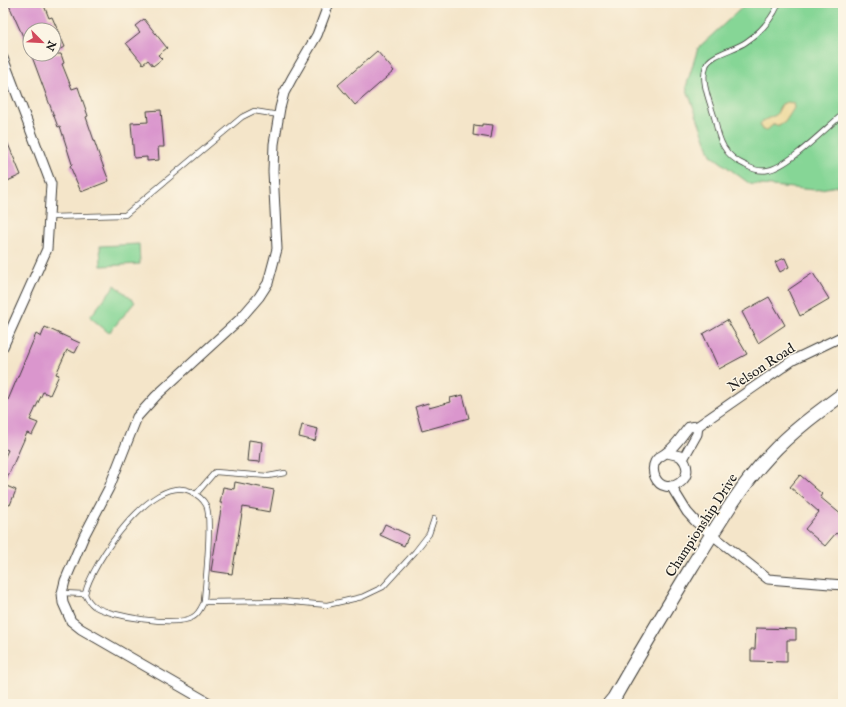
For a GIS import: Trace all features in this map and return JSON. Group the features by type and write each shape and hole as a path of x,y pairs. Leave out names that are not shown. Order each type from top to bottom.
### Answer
{"street":[{"path":"211,704 81,629 68,615 63,603 62,593 68,574 84,536 109,488 137,417 156,396 240,319 259,297 268,283 277,249 273,172 274,144 279,115 284,93 318,35 329,3"},
{"path":"3,58 51,184 47,249 3,348"},
{"name":"Nelson Road","path":"843,336 793,360 698,426 690,427 667,453 657,458 653,469 654,474 660,483 671,486 687,512 712,535 768,578 843,585"},
{"name":"Championship Drive","path":"612,702 637,656 743,488 768,457 792,433 843,394"},
{"path":"683,459 697,434 698,426"},
{"path":"667,453 676,454 683,459 687,469 681,483 671,486"}],"lane":[{"path":"779,3 765,25 753,37 732,50 713,57 705,68 707,89 723,147 741,164 754,170 770,170 786,162 843,114"},
{"path":"49,217 125,215 242,117 254,112 279,115"},
{"path":"196,494 215,472 268,476 285,473"},
{"path":"174,489 185,489 196,494 206,504 209,519 204,602 199,612 185,621 135,619 107,612 95,607 85,594 87,583 92,572 112,543 152,499 174,489"},
{"path":"204,602 282,601 326,605 362,597 383,586 410,558 429,534 434,519"},
{"path":"62,593 85,594"}],"green space":[{"path":"747,3 843,3 843,185 815,190 750,184 711,155 686,87 698,48"},
{"path":"139,244 140,264 101,266 100,246"},
{"path":"115,285 135,302 109,333 90,317"}],"sand":[{"path":"787,102 793,103 794,108 785,122 779,126 774,124 767,130 762,130 760,125 762,121 776,115 782,104"}],"building":[{"path":"8,3 43,3 49,18 52,17 54,22 22,22 22,34"},
{"path":"144,19 167,48 158,55 162,59 153,66 148,60 143,64 126,43 140,32 135,26"},
{"path":"62,40 65,47 62,48"},
{"path":"377,51 394,71 355,105 338,85"},
{"path":"62,57 64,63 62,64 72,89 78,87 88,116 86,117 109,181 81,192 70,166 72,164 60,126 58,127 34,62 62,62"},
{"path":"161,110 164,147 158,147 159,160 147,161 147,157 134,158 131,123 148,122 147,111"},
{"path":"482,124 493,125 491,138 473,135 474,125 482,126"},
{"path":"3,132 21,175 3,183"},
{"path":"785,258 789,267 780,272 775,262"},
{"path":"813,273 829,299 800,316 788,290"},
{"path":"769,297 785,325 758,343 742,312"},
{"path":"727,320 747,354 719,369 703,334"},
{"path":"45,327 80,343 75,353 67,350 56,374 59,375 50,395 43,392 30,420 38,423 32,435 27,433 4,485 16,490 10,505 3,503 3,461 8,450 3,448 3,398 8,400 36,334 41,337"},
{"path":"463,395 469,418 422,431 415,407 428,403 429,408 451,402 450,398"},
{"path":"302,425 318,429 315,441 299,437"},
{"path":"249,440 262,442 260,462 247,461"},
{"path":"800,475 822,494 820,497 843,516 843,538 836,533 825,546 805,529 819,512 790,487"},
{"path":"235,482 274,490 270,512 243,507 232,574 211,571 222,503 220,503 223,487 234,489"},
{"path":"385,524 409,535 404,546 380,535"},
{"path":"756,628 796,629 796,640 787,640 787,662 751,661 751,649 755,649"}]}
